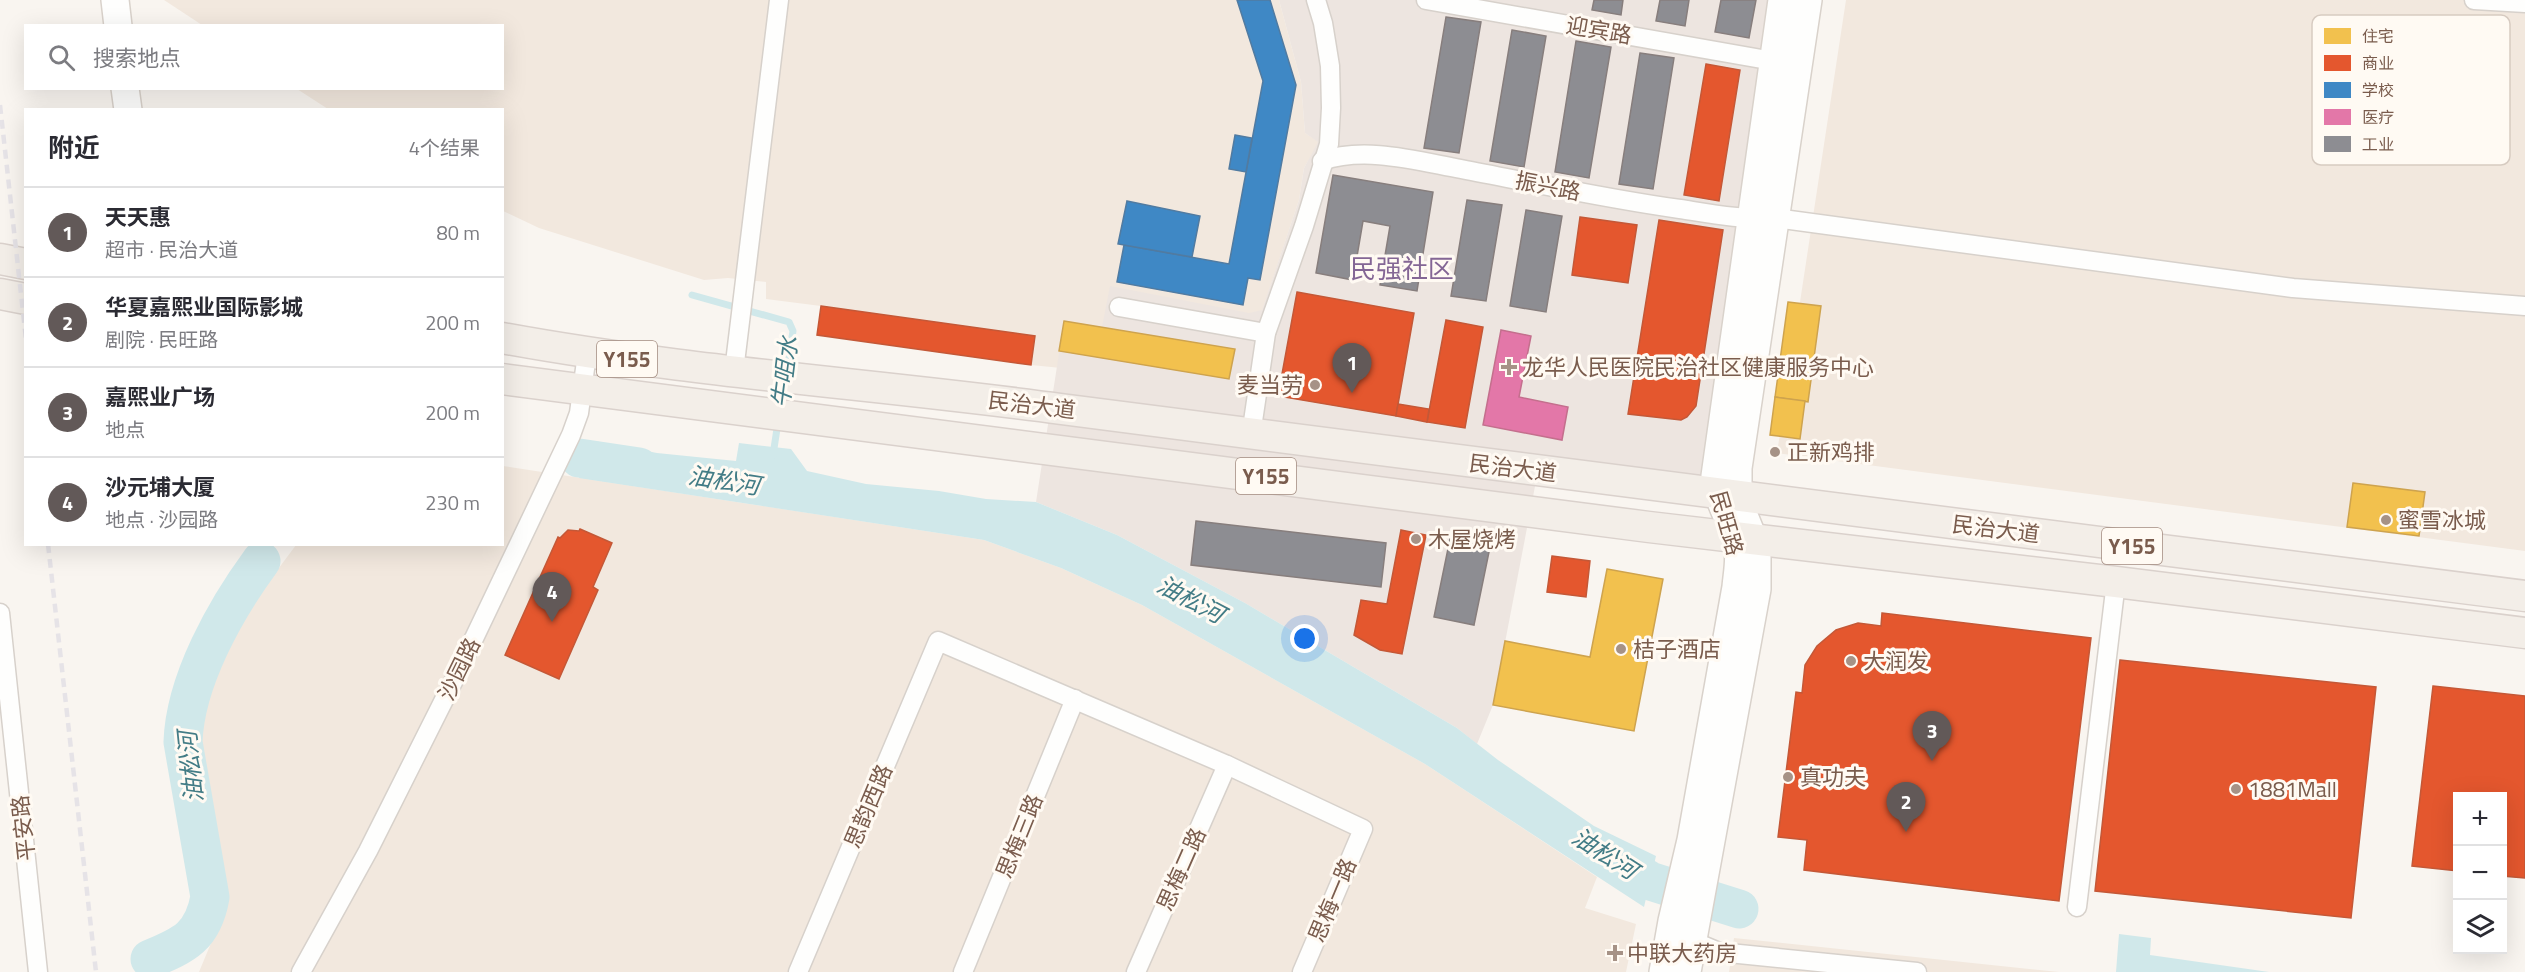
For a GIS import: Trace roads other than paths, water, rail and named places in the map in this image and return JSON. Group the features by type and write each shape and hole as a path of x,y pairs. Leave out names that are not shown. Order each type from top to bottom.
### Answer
{"main road":[{"name":"民旺路","path":"1664,972 1682,931 1754,604 1759,558 1745,538 1741,508 1728,494 1741,443 1763,219 1773,61 1782,0"},
{"name":"民旺路","path":"1763,219 1808,0"},
{"path":"125,90 128,108"},
{"path":"0,259 24,264"},
{"path":"0,294 24,298"},
{"name":"民治大道","path":"504,338 587,354 1057,408 1251,435 2525,596"},
{"name":"民治大道","path":"504,379 1745,538 2525,633"},
{"name":"民旺路","path":"1682,931 1687,972"}],"street":[{"path":"743,372 740,326 779,0"},
{"path":"1251,435 1266,333 1304,226 1329,144 1330,66 1323,23 1316,0"},
{"name":"迎宾路","path":"1426,0 1773,61"},
{"path":"2474,0 2525,3"},
{"name":"振兴路","path":"1322,161 1353,154 1388,158 1647,205 2293,288 2525,306"},
{"path":"1119,307 1266,333"},
{"name":"沙园路","path":"301,972 368,851 456,676 571,435 579,412 587,354"},
{"path":"2077,907 2116,582"},
{"name":"平安路","path":"0,613 38,972"},
{"name":"思韵西路","path":"798,972 938,641 1075,699"},
{"path":"1075,699 1227,765"},
{"name":"思梅三路","path":"963,972 1075,699"},
{"name":"思梅一路","path":"1227,765 1363,829 1302,972"},
{"name":"思梅二路","path":"1136,972 1227,765"},
{"path":"1682,931 1719,952 1917,972"}],"water":[{"path":"594,441 657,453 736,461 739,443 791,449 807,471 866,484 939,491 986,499 1036,502 1117,535 1245,603 1457,728 1498,760 1594,826 1656,856 1644,907 1425,764 1142,605 1061,568 984,540 579,478"},
{"path":"2119,934 2151,938 2150,955 2269,972 2116,972"}],"waterway":[{"name":"牛咀水","path":"692,295 789,322 793,331 787,370"},
{"name":"牛咀水","path":"781,408 785,383"},
{"name":"牛咀水","path":"773,455 778,422"},
{"name":"油松河","path":"579,458 639,467"},
{"name":"油松河","path":"150,959 183,944 197,930 207,910 210,897 183,742 185,719 191,695 209,647 234,601 261,561"},
{"name":"油松河","path":"1604,853 1650,881 1739,909"}],"railway":[{"path":"0,105 24,321"},
{"path":"48,546 96,972"}],"place":[{"name":"龙华人民医院民治社区健康服务中心","path":"1509,367"},
{"name":"麦当劳","path":"1315,385"},
{"name":"天天惠","path":"1352,393"},
{"name":"正新鸡排","path":"1775,452"},
{"name":"蜜雪冰城","path":"2386,520"},
{"name":"木屋烧烤","path":"1416,539"},
{"name":"沙元埔大厦","path":"552,622"},
{"name":"桔子酒店","path":"1621,649"},
{"name":"大润发","path":"1851,661"},
{"name":"嘉熙业广场","path":"1932,761"},
{"name":"真功夫","path":"1788,777"},
{"name":"1881Mall","path":"2236,789"},
{"name":"华夏嘉熙业国际影城","path":"1906,832"},
{"name":"中联大药房","path":"1615,953"}],"district":[{"name":"民强社区","path":"1402,268"}]}
